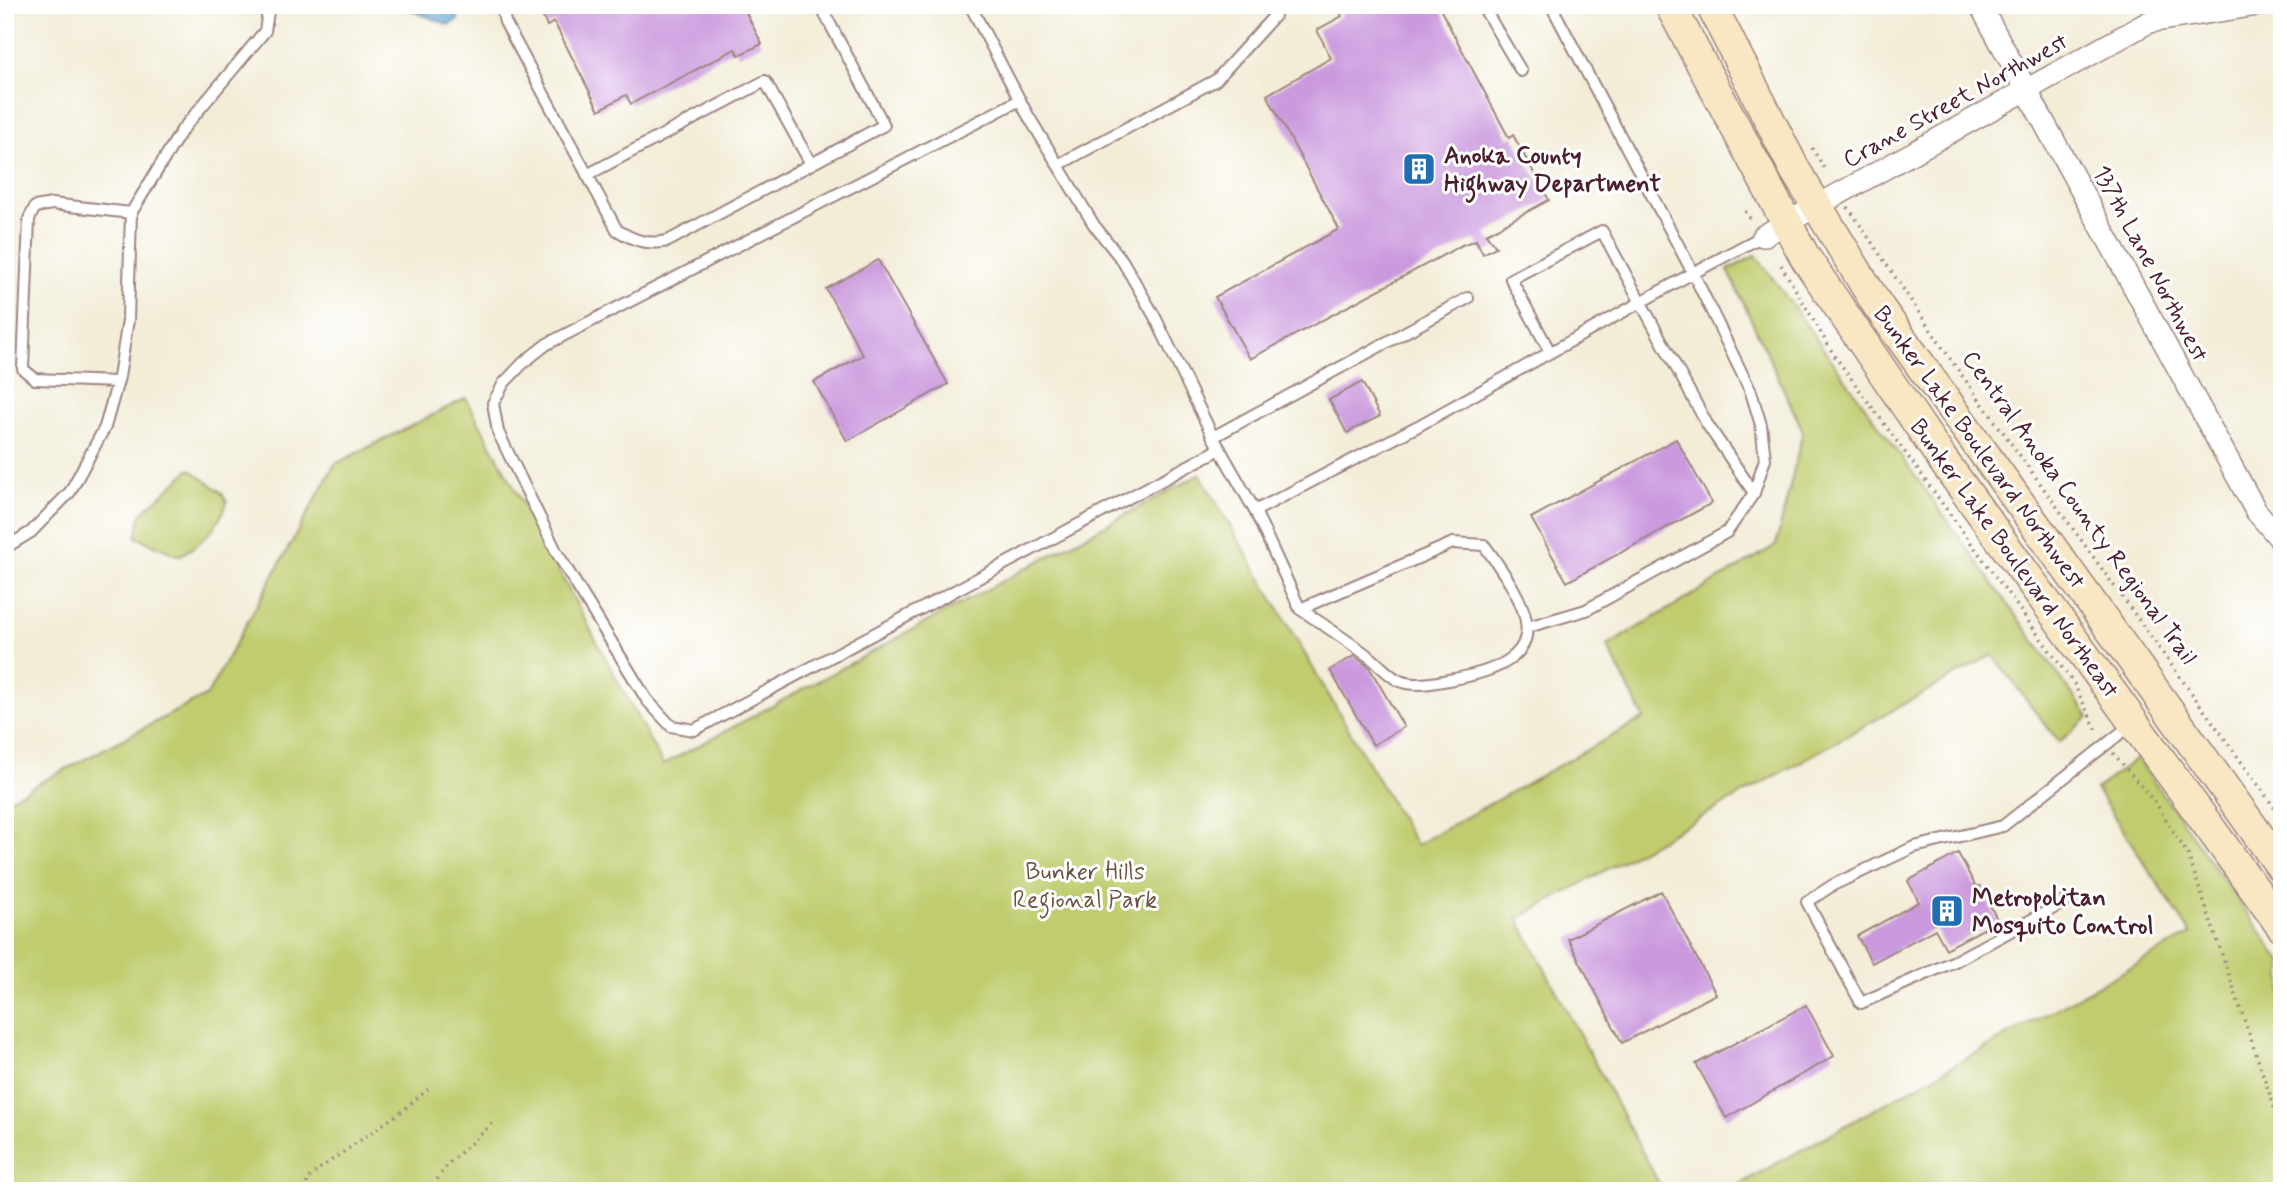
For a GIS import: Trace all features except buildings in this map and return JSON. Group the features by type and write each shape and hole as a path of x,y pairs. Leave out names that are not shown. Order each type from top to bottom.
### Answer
{"main road":[{"name":"Bunker Lake Boulevard Northeast","path":"1670,5 1762,180 1774,230 1805,257 1942,459 2282,927"},
{"name":"Bunker Lake Boulevard Northwest","path":"1711,5 1816,208 1924,372 2282,868"}],"street":[{"name":"137th Lane Northwest","path":"1980,5 2256,511 2282,541"},
{"name":"Crane Street Northwest","path":"1774,230 2149,22 2258,5"}],"lane":[{"path":"5,548 31,532 71,492 105,427 117,382 128,320 131,213 182,130 265,31 269,5"},
{"path":"501,5 505,22 617,230 634,241 651,244 668,241 884,125 820,5"},
{"path":"970,5 1058,165 1135,282 1195,394 1213,437 1255,512 1300,609 1401,682 1432,683 1480,674 1513,660 1525,643 1528,627 1522,604 1485,545 1453,544 1300,609"},
{"path":"1058,165 1216,80 1275,15 1270,5"},
{"path":"1482,5 1521,71"},
{"path":"1528,627 1586,610 1727,532 1754,493 1765,459 1761,425 1751,392 1693,273 1552,5"},
{"path":"587,175 765,81 811,164"},
{"path":"1020,100 547,344 524,362 504,383 494,403 498,432 557,554 647,700 671,726 694,730 1220,449"},
{"path":"117,382 35,379 23,369 21,358 29,219 35,207 52,204 131,213"},
{"path":"1255,512 1774,230"},
{"path":"1550,352 1511,279 1602,231 1707,424 1754,493"},
{"path":"1213,437 1468,299"},
{"path":"2072,898 1955,961 1861,1003 1807,902 1833,885 1914,847 2003,826 2134,722"}],"path":[{"path":"5,9 12,5"},
{"name":"Central Anoka County Regional Trail","path":"1852,215 1953,363 2282,818"},
{"path":"1781,261 1782,270 1834,355 2074,684 2099,734"},
{"path":"2113,753 2157,804 2188,855 2282,1130"},
{"path":"307,1191 307,1180 319,1168 402,1111 428,1089"},
{"path":"429,1191 448,1164 494,1122"}],"green space":[{"name":"Bunker Hills Regional Park","path":"1756,255 2089,717 2059,742 1992,655 1518,919 1663,1191 5,1191 5,801 207,695 335,464 466,398 663,765 1200,474 1416,845 1644,718 1607,646 1776,545 1803,431 1728,270"},
{"path":"190,469 221,492 227,502 220,519 208,534 179,556 136,537 141,514"},
{"path":"2137,758 2282,962 2282,1191 1727,1191 2191,934 2096,789"}],"water":[{"path":"397,5 456,5 458,20 449,25"}],"place":[{"name":"Anoka County Highway Department","path":"1419,169"},
{"name":"Metropolitan Mosquito Control","path":"1947,911"}]}
